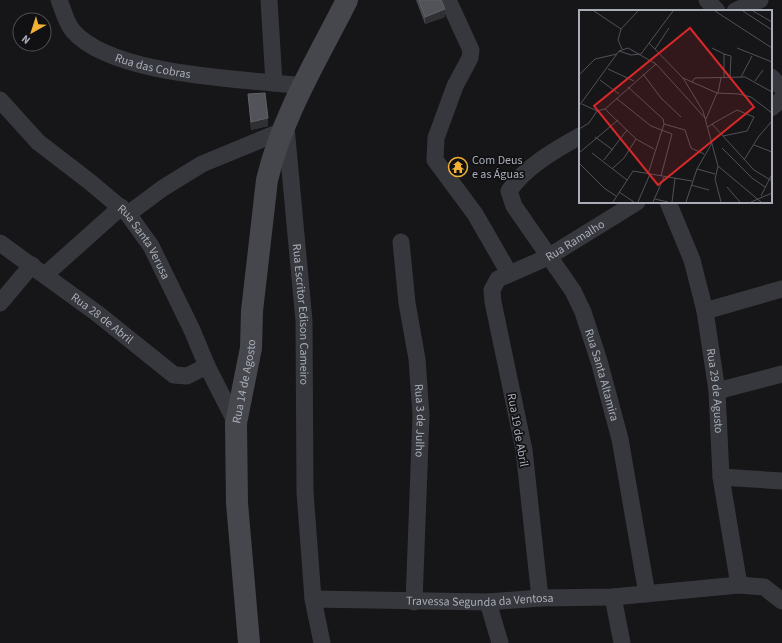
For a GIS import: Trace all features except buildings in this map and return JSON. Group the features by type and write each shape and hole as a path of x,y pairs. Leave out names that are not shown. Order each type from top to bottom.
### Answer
{"street":[{"name":"Rua das Cobras","path":"59,0 72,30 96,49 125,61 200,76 304,86"},
{"path":"269,0 274,83"},
{"path":"0,303 39,270 125,211 202,164 284,126 347,0"},
{"path":"448,0 471,50 470,58 455,86 436,138 435,160 475,214 510,272"},
{"path":"707,0 716,10"},
{"path":"737,10 760,0"},
{"path":"772,105 779,87"},
{"name":"Rua Santa Verusa","path":"0,100 38,142 125,211 151,246 192,330 206,366 236,423"},
{"name":"Rua 14 de Agosto","path":"249,643 236,503 236,423 251,348 252,311 267,180 272,158 284,126"},
{"name":"Rua Escritor Edison Cameiro","path":"284,126 304,321 305,492 313,599 322,643"},
{"name":"Rua Santa Altamira","path":"579,137 557,149 519,178 509,191 514,206 572,291 583,312 599,361 620,439 647,594"},
{"name":"Rua Ramalho","path":"510,272 548,257 635,203"},
{"name":"Rua 29 de Agusto","path":"668,203 692,260 705,311 717,391 721,477 739,585"},
{"name":"Rua 3 de Julho","path":"401,242 406,303 417,359 421,415 414,602"},
{"name":"Rua 28 de Abril","path":"0,243 39,270 174,375 187,376 206,366"},
{"name":"Rua 19 de Abril","path":"510,272 498,279 494,285 493,302 524,450 540,598"},
{"path":"705,311 782,289"},
{"path":"717,391 782,374"},
{"path":"721,477 782,481"},
{"name":"Travessa Segunda da Ventosa","path":"313,599 414,602 456,600 488,602 540,598 613,597 739,585 764,587 782,601"},
{"path":"613,597 622,643"},
{"path":"488,602 500,643"}],"place":[{"name":"Com Deus e as Águas","path":"458,167"}]}
